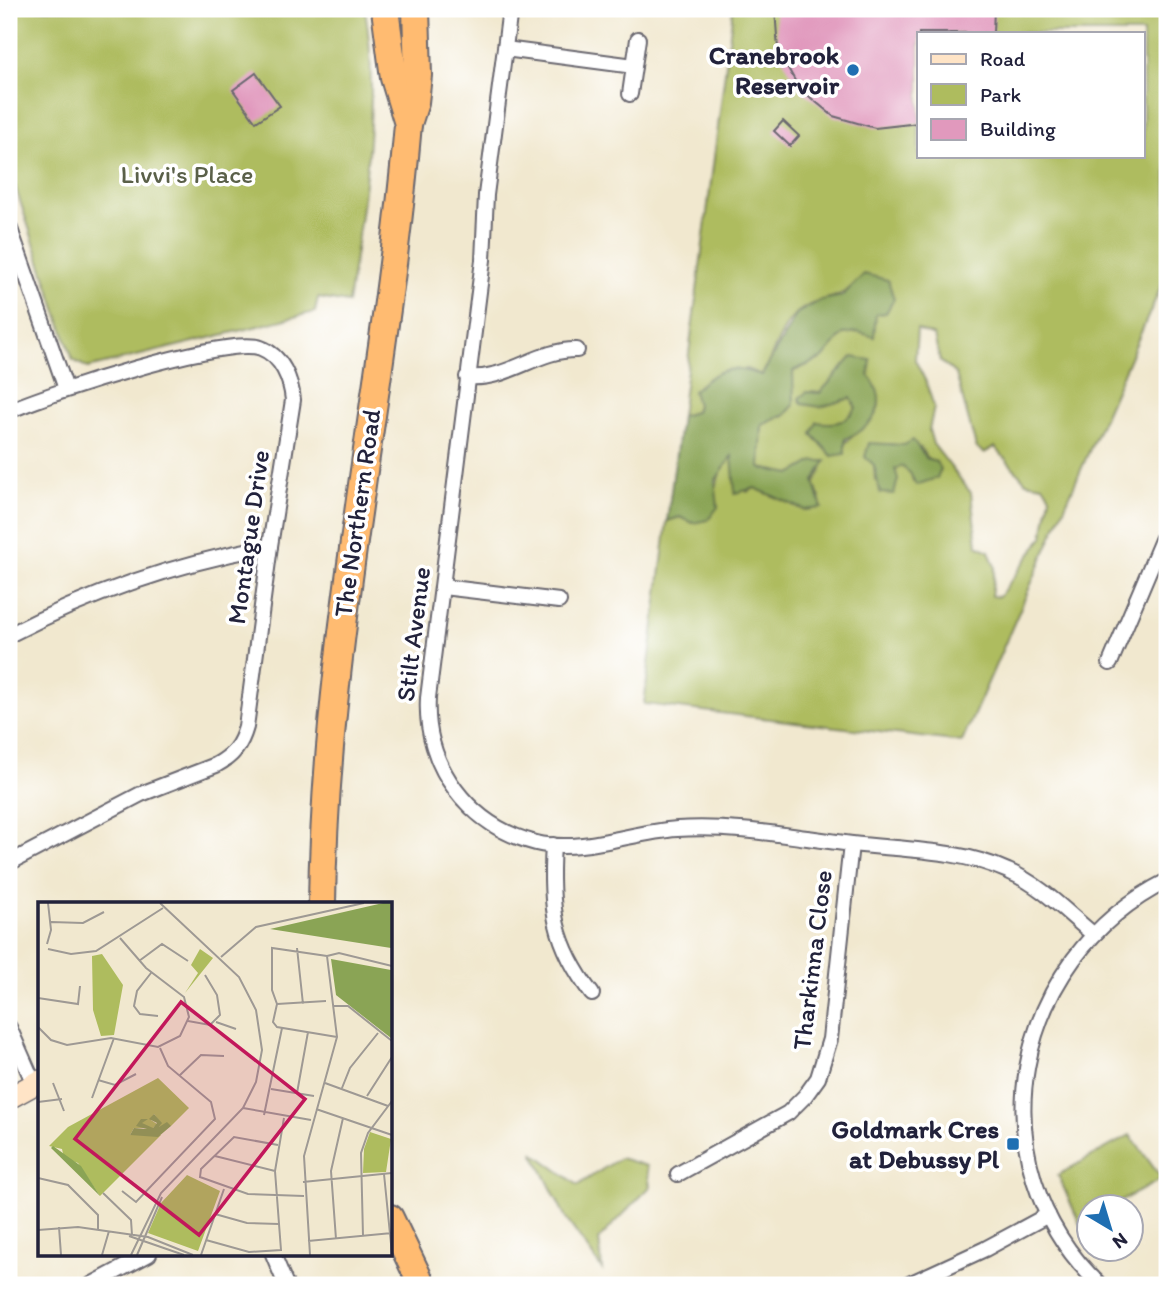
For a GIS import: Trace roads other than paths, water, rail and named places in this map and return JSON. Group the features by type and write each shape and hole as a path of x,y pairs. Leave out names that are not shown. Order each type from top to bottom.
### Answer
{"highway":[{"name":"The Northern Road","path":"385,9 394,78 408,124"},
{"name":"The Northern Road","path":"322,902 326,779 333,690 393,263 408,124 415,102 418,75 416,9"},
{"path":"392,1222 422,1285"}],"street":[{"name":"Stilt Avenue","path":"510,9 485,195 483,260 427,711 439,762 457,793 477,814 509,834 553,845 588,844 663,830 706,827 958,856 1001,868 1035,886 1093,934"},
{"path":"630,94 638,38"},
{"path":"505,49 634,66"},
{"path":"9,226 66,389"},
{"name":"Montague Drive","path":"9,411 66,389 229,347 248,346 271,355 287,374 293,400 246,727 235,752 216,765 141,794 9,863"},
{"path":"467,377 491,377 545,354 577,350"},
{"path":"1110,663 1167,528"},
{"path":"9,635 79,601 140,578 270,546"},
{"path":"443,587 559,601"},
{"name":"Tharkinna Close","path":"678,1174 788,1113 818,1078 830,1039 851,844"},
{"path":"553,845 551,887 557,929 565,953 592,994"},
{"path":"1100,1285 1072,1254 1048,1214 1035,1179 1026,1139 1023,1102 1027,1065 1036,1027 1052,990 1066,967 1093,934 1134,899 1167,881"},
{"path":"9,1027 37,1082 9,1098"},
{"path":"907,1285 985,1249 1048,1214"},
{"path":"91,1285 145,1256"},
{"path":"273,1256 286,1285"}],"place":[{"name":"Cranebrook Reservoir","path":"853,70"},
{"name":"Goldmark Cres at Debussy Pl","path":"1013,1144"}],"park label":[{"name":"Livvi's Place","path":"187,174"}]}
